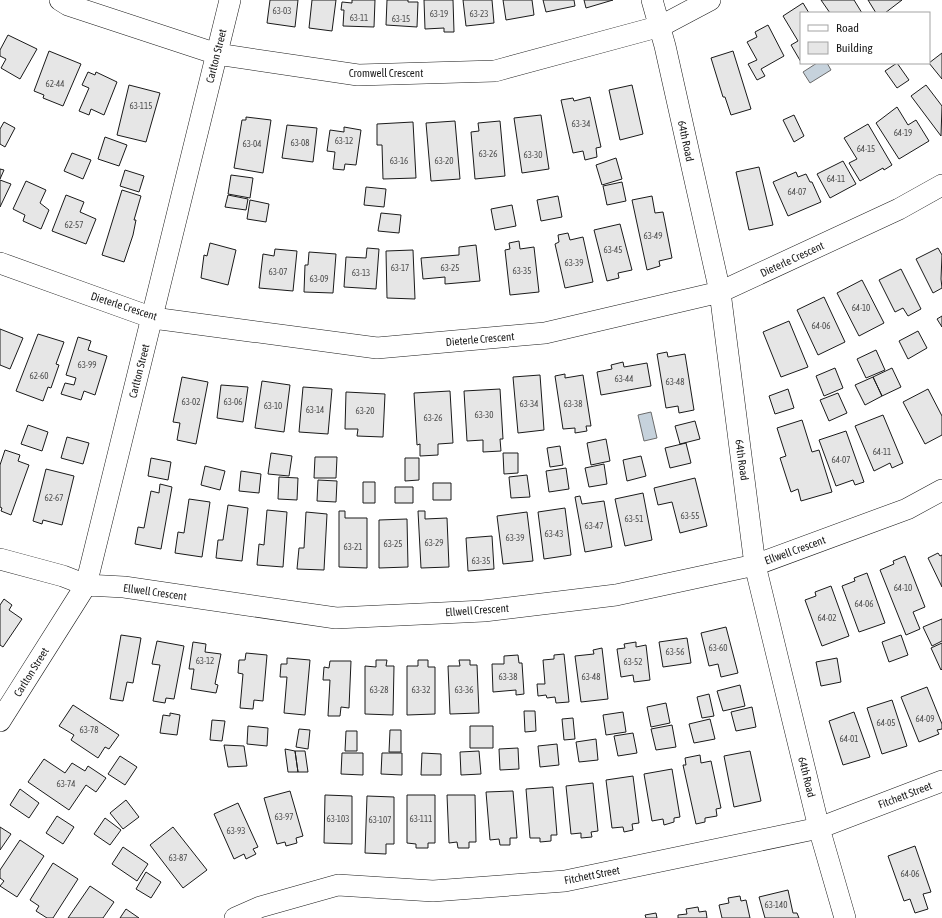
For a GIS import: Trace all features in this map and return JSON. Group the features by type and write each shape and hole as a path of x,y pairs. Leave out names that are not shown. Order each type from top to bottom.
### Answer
{"street":[{"name":"Cromwell Crescent","path":"60,0 68,5 217,54 358,75 494,70 661,26 710,0"},
{"name":"Carlton Street","path":"0,721 86,585 153,318 230,0"},
{"name":"64th Road","path":"652,0 661,26 720,292 756,565 819,828 845,918"},
{"name":"Dieterle Crescent","path":"0,263 153,318 376,348 545,333 720,292 899,209 942,185"},
{"name":"Ellwell Crescent","path":"0,558 58,574 86,585 124,587 336,618 484,611 608,596 756,565 907,509 942,490"},
{"name":"Fitchett Street","path":"235,918 260,907 338,886 433,891 565,881 819,828 942,781"}],"shaded area":[{"path":"815,64 828,64 831,70 810,83 803,72"},
{"path":"651,412 657,438 644,441 638,415"}],"building":[{"path":"270,0 298,0 295,27 267,23"},
{"path":"312,0 336,0 332,31 309,28"},
{"path":"352,0 375,0 374,27 343,26 344,10 341,10 342,2 352,3"},
{"path":"387,0 408,0 408,2 418,2 417,27 386,25"},
{"path":"424,0 453,0 454,32 444,32 444,28 425,29"},
{"path":"463,0 492,0 494,23 466,26"},
{"path":"503,0 532,0 534,15 506,20"},
{"path":"543,0 574,0 575,6 546,12"},
{"path":"584,0 613,0 586,8"},
{"path":"821,0 854,0 861,12 829,12"},
{"path":"868,0 902,0 886,12 875,12"},
{"path":"803,3 808,12 800,12 800,60 791,45 798,41 783,16"},
{"path":"768,25 784,56 761,69 765,76 757,80 748,64 757,60 747,42 757,37 755,32"},
{"path":"8,35 37,49 20,79 1,68 6,59 0,56 0,50"},
{"path":"49,51 81,64 63,106 43,98 44,95 34,91"},
{"path":"733,51 751,109 731,115 725,97 723,97 711,58"},
{"path":"942,53 942,79 930,64"},
{"path":"898,64 909,80 897,88 885,71"},
{"path":"88,72 95,75 96,72 117,82 104,115 91,109 89,115 79,111 89,88 82,85"},
{"path":"129,85 160,93 146,142 117,135"},
{"path":"632,85 643,134 620,140 609,90"},
{"path":"926,85 942,106 941,136 911,96"},
{"path":"590,97 601,147 596,148 597,157 585,160 583,151 573,153 561,100 573,98 574,101"},
{"path":"897,107 908,125 916,120 929,141 899,159 876,123"},
{"path":"541,115 549,169 522,173 514,118"},
{"path":"794,115 804,136 794,142 783,120"},
{"path":"246,117 271,120 263,173 234,168 242,120 246,120"},
{"path":"455,121 460,179 431,181 426,123"},
{"path":"500,121 505,176 475,179 471,132 479,131 478,123"},
{"path":"4,122 15,128 5,147 0,144 0,129"},
{"path":"413,122 416,178 383,179 382,145 377,145 377,124"},
{"path":"868,124 892,165 884,170 883,168 860,181 849,163 857,159 844,138"},
{"path":"287,125 317,128 313,162 282,158"},
{"path":"344,127 361,130 356,165 345,164 344,170 333,169 335,152 327,151 330,130 344,132"},
{"path":"105,137 127,145 119,166 98,159"},
{"path":"72,153 91,160 83,179 64,171"},
{"path":"616,158 622,179 602,185 596,165"},
{"path":"843,161 856,184 830,198 817,174"},
{"path":"759,167 773,225 749,230 736,172"},
{"path":"0,169 4,170 0,179"},
{"path":"125,170 144,176 139,192 120,186"},
{"path":"796,172 798,177 806,174 810,182 812,182 821,202 788,216 773,182"},
{"path":"231,175 253,178 250,198 228,194"},
{"path":"0,180 11,184 0,207"},
{"path":"26,181 46,190 40,203 49,210 41,229 23,221 25,215 13,209"},
{"path":"622,182 626,201 607,205 603,186"},
{"path":"366,187 386,189 384,207 364,205"},
{"path":"122,190 141,196 134,220 136,220 133,235 124,262 102,255"},
{"path":"66,195 84,202 80,212 96,219 86,244 52,231"},
{"path":"228,195 248,199 246,210 225,207"},
{"path":"558,196 562,217 541,221 537,200"},
{"path":"652,196 655,213 663,212 672,258 659,261 660,266 647,270 632,200"},
{"path":"250,200 269,204 266,222 247,219"},
{"path":"512,205 516,226 495,230 491,209"},
{"path":"381,213 401,215 399,233 378,231"},
{"path":"620,224 632,270 618,273 619,278 607,281 594,230"},
{"path":"568,233 570,240 583,237 593,282 565,288 555,244 559,242 558,235"},
{"path":"519,241 520,249 534,247 539,292 510,295 505,250 510,249 509,243"},
{"path":"210,243 236,250 228,285 201,278 204,255 207,256"},
{"path":"476,245 480,281 445,284 445,277 423,279 421,258 459,255 459,247"},
{"path":"367,248 379,249 376,289 344,287 346,257 366,258"},
{"path":"938,248 942,255 942,288 933,293 916,259"},
{"path":"275,249 297,251 293,291 259,288 263,254 274,256"},
{"path":"413,250 415,299 387,298 386,251"},
{"path":"309,252 336,254 333,293 304,292 305,265 308,265"},
{"path":"901,269 921,309 908,316 903,308 895,312 879,280"},
{"path":"862,280 884,323 859,336 837,293"},
{"path":"824,297 845,342 818,355 797,310"},
{"path":"942,316 942,327 937,319"},
{"path":"789,321 808,367 781,377 763,332"},
{"path":"0,329 23,338 10,369 0,365"},
{"path":"918,331 927,348 908,359 899,341"},
{"path":"38,334 64,342 56,364 59,365 51,388 48,387 43,401 16,391"},
{"path":"78,337 91,341 88,350 107,356 95,395 84,391 81,400 61,394 65,383 74,385 76,378 66,375"},
{"path":"876,350 885,370 866,378 857,359"},
{"path":"667,352 668,357 685,354 694,410 679,413 678,406 666,408 657,354"},
{"path":"623,362 624,367 647,363 651,386 601,395 597,372 612,369 611,365"},
{"path":"835,368 843,388 824,396 816,376"},
{"path":"892,368 901,387 882,396 873,377"},
{"path":"565,374 565,378 583,375 591,426 586,426 587,431 575,433 575,428 563,429 555,376"},
{"path":"540,375 544,430 518,433 513,377"},
{"path":"182,377 208,382 196,444 177,440 180,423 173,422"},
{"path":"873,377 882,396 865,405 855,385"},
{"path":"262,381 290,385 284,432 255,428"},
{"path":"221,385 248,387 243,422 217,418"},
{"path":"303,387 332,389 328,434 299,432"},
{"path":"500,389 503,439 500,439 501,451 483,452 483,440 467,441 464,391"},
{"path":"788,389 794,408 775,414 769,396"},
{"path":"928,389 942,416 942,435 925,444 903,402"},
{"path":"450,391 453,443 438,444 438,455 420,456 420,444 417,445 414,393"},
{"path":"346,392 385,394 383,437 357,436 358,429 345,429"},
{"path":"838,393 847,413 829,421 820,400"},
{"path":"883,415 903,463 892,468 890,463 874,471 855,426"},
{"path":"802,420 812,452 819,450 832,492 801,501 798,489 791,492 780,458 786,456 777,428"},
{"path":"695,421 700,439 680,444 675,426"},
{"path":"28,425 48,432 42,451 21,444"},
{"path":"846,431 864,482 855,485 853,480 836,486 819,440"},
{"path":"67,437 89,443 83,464 61,458"},
{"path":"606,439 610,461 591,465 587,443"},
{"path":"686,443 691,463 670,468 665,448"},
{"path":"560,446 563,465 550,467 547,448"},
{"path":"5,450 20,455 18,461 29,465 11,515 1,511 2,508 0,507 0,465"},
{"path":"271,453 292,456 289,476 268,474"},
{"path":"503,453 518,453 518,473 504,474"},
{"path":"641,456 646,476 627,481 623,460"},
{"path":"315,457 337,457 336,478 314,478"},
{"path":"151,458 171,462 168,480 148,476"},
{"path":"405,458 419,458 419,480 405,481"},
{"path":"604,464 607,484 589,487 585,468"},
{"path":"205,466 225,471 220,490 201,485"},
{"path":"566,468 569,489 549,492 546,471"},
{"path":"46,469 74,476 62,525 43,520 42,524 33,521"},
{"path":"241,471 261,474 259,493 239,491"},
{"path":"527,475 530,497 511,498 509,477"},
{"path":"279,477 298,478 297,500 278,499"},
{"path":"695,478 707,526 680,533 672,502 658,505 654,488"},
{"path":"318,480 337,481 336,502 317,501"},
{"path":"363,482 375,482 375,503 363,503"},
{"path":"433,483 451,483 451,500 433,500"},
{"path":"160,484 172,487 161,549 135,544 138,527 144,528 151,491 159,493"},
{"path":"395,487 413,487 413,503 395,503"},
{"path":"643,493 652,540 625,546 615,499"},
{"path":"580,496 582,504 604,501 612,547 585,552 575,497"},
{"path":"189,499 210,502 202,557 175,553 178,532 184,533"},
{"path":"228,505 248,508 242,561 216,558 218,540 223,540"},
{"path":"565,508 571,555 544,559 538,512"},
{"path":"267,510 287,512 283,567 257,565 259,544 264,545"},
{"path":"339,511 345,511 345,518 367,518 367,568 339,567"},
{"path":"418,511 425,511 425,519 447,518 449,567 421,568"},
{"path":"306,512 327,514 324,570 297,569 299,548 304,548"},
{"path":"527,512 533,561 503,564 497,516"},
{"path":"407,519 408,567 379,568 379,520"},
{"path":"492,536 494,569 468,571 466,538"},
{"path":"938,553 940,556 942,555 942,587 928,558"},
{"path":"905,556 925,607 913,612 920,629 906,635 880,570 894,564 893,561"},
{"path":"867,573 885,623 859,632 842,586 855,581 854,578"},
{"path":"831,586 849,636 822,646 805,600 816,596 815,592"},
{"path":"4,599 12,605 9,610 22,619 3,647 0,645 0,605"},
{"path":"942,619 942,641 932,646 923,627"},
{"path":"726,627 738,673 721,677 718,664 709,666 701,633"},
{"path":"121,635 141,638 133,683 127,682 123,701 110,699"},
{"path":"901,635 908,655 889,662 882,642"},
{"path":"687,638 691,663 663,667 659,642"},
{"path":"157,641 184,646 174,699 166,698 165,703 153,701 160,665 152,664"},
{"path":"193,642 206,644 205,652 221,654 215,684 218,685 216,693 191,689 194,669 189,669"},
{"path":"636,642 636,647 646,645 650,680 634,682 633,675 621,677 617,649 625,648 624,644"},
{"path":"942,643 942,669 941,670 931,648"},
{"path":"602,648 608,699 581,702 575,656 594,654 593,650"},
{"path":"246,653 267,655 263,701 254,700 253,709 240,708 243,674 238,673 239,660 245,660"},
{"path":"564,654 569,702 556,703 555,697 547,698 546,695 538,696 537,684 545,684 543,660 554,659 554,655"},
{"path":"518,655 519,663 522,663 524,694 516,695 516,690 493,692 492,664 504,664 504,656"},
{"path":"287,658 310,660 305,715 284,713 287,677 280,677 281,664 287,664"},
{"path":"837,658 841,682 821,686 816,662"},
{"path":"376,660 387,660 386,666 394,666 393,715 365,714 365,666 376,667"},
{"path":"418,660 428,660 428,667 435,667 435,714 407,715 407,666 418,666"},
{"path":"459,660 470,660 470,665 477,665 479,713 450,714 448,666 460,666"},
{"path":"330,661 351,661 349,708 341,707 340,716 328,716 330,680 323,680 324,667 329,668"},
{"path":"740,685 745,706 723,711 717,691"},
{"path":"927,687 942,724 942,729 937,730 939,734 919,742 901,697"},
{"path":"709,694 714,716 702,718 697,697"},
{"path":"892,700 907,746 882,754 867,708"},
{"path":"666,703 670,723 651,727 647,707"},
{"path":"73,705 119,735 109,749 105,747 98,758 71,740 74,735 59,726"},
{"path":"752,707 756,727 736,731 731,712"},
{"path":"524,711 535,711 536,731 525,732"},
{"path":"623,712 626,732 606,735 603,715"},
{"path":"854,712 870,757 843,765 829,721"},
{"path":"170,713 180,715 177,735 160,733 163,715 170,716"},
{"path":"573,718 575,739 564,740 562,719"},
{"path":"710,719 715,739 694,743 689,724"},
{"path":"212,720 225,721 222,741 210,740"},
{"path":"672,725 676,747 656,750 651,729"},
{"path":"248,726 268,728 267,746 247,744"},
{"path":"470,726 493,726 493,748 470,748"},
{"path":"299,729 310,730 308,749 296,747"},
{"path":"390,730 401,730 401,752 389,752"},
{"path":"346,731 357,731 357,751 345,751"},
{"path":"633,733 637,753 618,756 614,736"},
{"path":"596,739 598,760 579,762 576,742"},
{"path":"557,744 559,765 540,767 538,746"},
{"path":"224,745 244,746 247,766 228,767"},
{"path":"518,748 519,769 500,770 499,749"},
{"path":"285,749 295,751 298,772 288,772"},
{"path":"295,751 305,751 308,772 298,772"},
{"path":"479,751 481,774 461,775 460,752"},
{"path":"750,751 761,801 734,807 724,756"},
{"path":"342,753 363,753 363,775 341,774"},
{"path":"382,753 402,753 402,775 381,774"},
{"path":"422,753 441,754 441,775 421,775"},
{"path":"700,755 701,763 711,761 721,808 716,809 717,816 705,818 705,822 696,824 683,765 686,765 685,758"},
{"path":"120,756 137,767 125,785 108,774"},
{"path":"44,759 65,773 72,763 85,771 88,766 106,778 96,792 86,785 69,810 28,782"},
{"path":"672,769 680,817 674,818 674,822 664,825 663,819 652,821 644,774"},
{"path":"633,776 639,823 632,824 633,830 624,832 623,827 612,828 606,780"},
{"path":"593,783 598,831 591,832 592,837 581,838 581,833 571,834 566,786"},
{"path":"553,787 557,835 551,835 551,841 540,842 540,838 530,838 526,789"},
{"path":"20,789 39,803 29,818 10,805"},
{"path":"290,791 303,836 296,838 297,843 286,846 285,842 277,844 264,798"},
{"path":"513,791 517,838 510,838 510,845 500,845 499,839 490,840 486,792"},
{"path":"325,795 352,796 352,844 324,843"},
{"path":"407,795 435,795 435,843 428,843 428,848 416,848 416,844 407,843"},
{"path":"447,795 475,795 476,842 469,842 469,848 458,848 457,842 449,843"},
{"path":"367,796 394,797 394,844 386,844 386,854 365,853"},
{"path":"126,800 139,817 123,829 110,813"},
{"path":"238,803 258,847 253,849 256,854 246,859 244,854 234,859 214,814"},
{"path":"57,816 74,827 63,844 46,833"},
{"path":"105,818 121,830 110,845 94,834"},
{"path":"0,827 11,834 0,850"},
{"path":"173,827 207,870 183,888 150,845"},
{"path":"20,840 44,856 17,897 0,886 4,881 0,878 0,870"},
{"path":"915,846 931,892 923,894 928,909 915,913 910,899 904,901 888,856"},
{"path":"123,847 148,864 137,881 112,864"},
{"path":"53,863 78,879 53,918 47,918 36,911 39,906 30,900"},
{"path":"146,872 161,882 151,898 136,889"},
{"path":"90,886 114,902 103,918 68,918"},
{"path":"788,890 793,913 797,913 799,918 765,918 759,897"},
{"path":"740,896 741,901 746,900 750,918 722,918 719,905 729,903 728,898"},
{"path":"698,907 699,912 706,911 707,918 678,918 678,915 687,914 686,909"},
{"path":"126,909 139,918 120,918"},
{"path":"656,913 657,918 646,918 645,915"}]}
